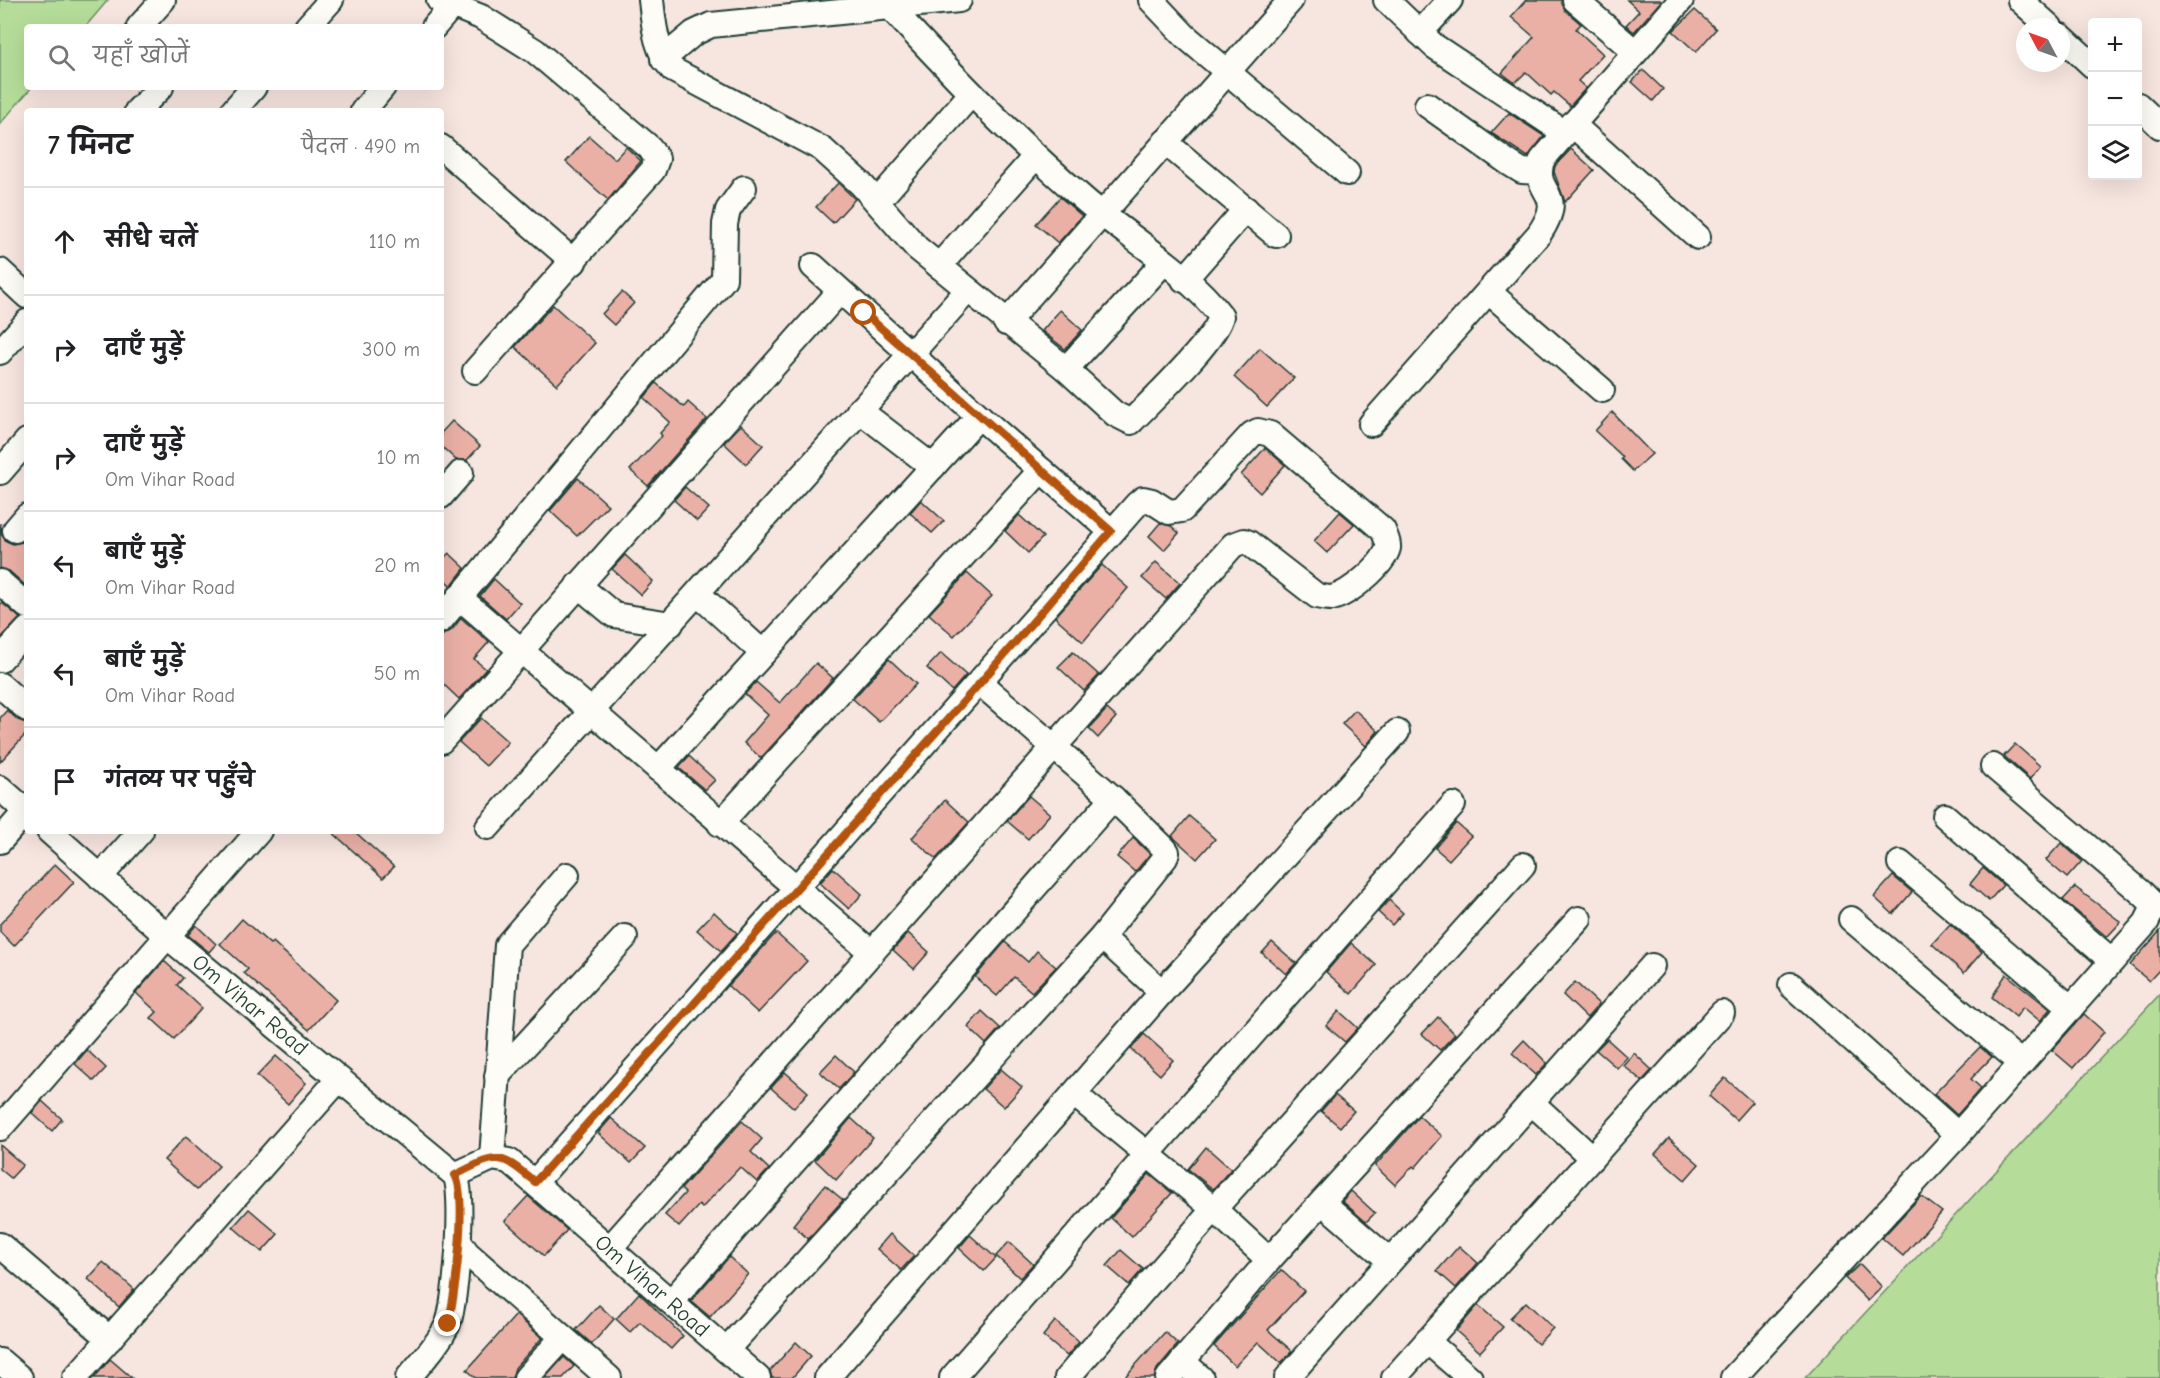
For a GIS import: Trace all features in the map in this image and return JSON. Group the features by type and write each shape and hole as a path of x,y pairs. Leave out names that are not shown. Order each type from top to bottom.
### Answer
{"street":[{"path":"142,24 163,0"},
{"path":"310,24 330,0"},
{"path":"651,0 656,37 663,59 673,70 822,149 861,184 916,248 1006,323 1066,369 1115,414 1131,422 1220,324 1221,316 1164,262 1102,214 1035,157 891,8"},
{"path":"663,59 694,33 711,25 959,0"},
{"path":"1151,0 1185,36 1347,174"},
{"path":"1006,323 1291,0"},
{"path":"1386,0 1420,33 1454,60 1568,129 1698,237"},
{"path":"1420,33 1449,0"},
{"path":"1575,0 1634,51"},
{"path":"2020,0 2040,18"},
{"path":"436,24 449,2 481,17 535,51 650,148 657,159 653,170 574,262 475,371"},
{"path":"1371,424 1489,292 1550,217 1551,198 1541,183 1539,172 1542,160 1675,2"},
{"path":"2070,44 2088,61"},
{"path":"140,108 158,90"},
{"path":"366,108 380,90"},
{"path":"877,202 972,94"},
{"path":"1426,105 1522,171 1539,172"},
{"path":"2142,109 2160,126"},
{"path":"1165,142 1276,235"},
{"path":"444,150 574,262"},
{"path":"939,266 1035,157"},
{"path":"444,616 724,279 725,224 729,210 744,188"},
{"path":"1184,280 1246,209"},
{"path":"1066,369 1164,262"},
{"path":"813,266 1111,531"},
{"path":"0,271 24,293"},
{"path":"444,738 840,291"},
{"path":"488,827 698,594 909,353 967,291"},
{"path":"1489,292 1602,390"},
{"path":"0,352 24,325"},
{"path":"860,410 933,467"},
{"path":"658,770 979,416"},
{"path":"535,1182 980,683 1111,531 1143,500 1152,501 1169,512 1182,510 1252,434 1258,431 1270,434 1383,530 1388,542 1387,550 1378,564 1356,586 1330,598 1317,596 1249,543 1244,541 1233,545 609,1249"},
{"path":"0,472 24,444"},
{"path":"720,824 1041,470"},
{"path":"444,493 461,473"},
{"path":"0,582 24,603"},
{"path":"578,585 614,615 671,624"},
{"path":"698,594 763,653"},
{"path":"459,597 520,652 872,953"},
{"path":"0,660 24,633"},
{"path":"726,1350 1102,937 1165,858 1167,852 1113,798 980,683"},
{"path":"0,685 24,706"},
{"path":"827,1378 1162,992 1397,732"},
{"path":"1733,1378 1958,1135 2146,923 2152,911 2152,903 1993,766"},
{"path":"0,788 24,808"},
{"path":"671,1302 1113,798"},
{"path":"952,1378 1453,805"},
{"path":"0,841 24,814"},
{"path":"1945,816 2112,961"},
{"name":"Om Vihar Road","path":"52,834 168,937 455,1175"},
{"path":"100,877 138,834"},
{"path":"0,1128 256,834"},
{"path":"1900,863 2071,1008"},
{"path":"1067,1378 1214,1209 1523,865"},
{"path":"408,1378 436,1345 448,1324 460,1243 460,1186 455,1175 492,1158 507,945 567,875"},
{"path":"1201,1378 1175,1370 1269,1260 1579,919"},
{"path":"1851,919 2021,1063"},
{"path":"497,1076 625,937"},
{"path":"1102,937 1162,992"},
{"path":"1287,1378 1652,966"},
{"path":"1791,985 1958,1135"},
{"path":"1394,1378 1722,1013"},
{"path":"75,1378 339,1079"},
{"path":"1074,1094 1214,1209 1269,1260"},
{"path":"1531,1102 1592,1158"},
{"name":"Om Vihar Road","path":"492,1158 509,1161 535,1182 758,1378"},
{"path":"1322,1202 1390,1261"},
{"path":"460,1243 467,1253 609,1378"},
{"path":"0,1245 110,1339"},
{"path":"526,1378 562,1338"},
{"path":"1427,1341 1470,1378"},
{"path":"0,1360 20,1378"}],"green space":[{"path":"0,0 108,0 88,24 24,24 24,90 29,90 0,124"},
{"path":"2160,994 2160,1378 1805,1378"}],"building":[{"path":"1526,0 1561,0 1565,10 1581,24 1576,29 1603,54 1578,81 1586,88 1570,106 1554,92 1551,95 1526,72 1515,83 1502,73 1534,37 1511,17"},
{"path":"1627,0 1661,1 1634,32 1626,25 1639,11"},
{"path":"1695,10 1716,29 1696,52 1673,31"},
{"path":"1643,70 1663,89 1653,101 1632,82"},
{"path":"1509,113 1544,136 1528,157 1491,133"},
{"path":"589,136 615,159 626,147 641,161 608,200 566,162"},
{"path":"1571,149 1594,170 1565,202 1554,172 1555,166"},
{"path":"838,183 855,199 833,223 816,207"},
{"path":"1060,197 1082,216 1058,243 1036,224"},
{"path":"622,292 634,303 614,325 602,314"},
{"path":"553,305 595,343 557,385 515,347"},
{"path":"1060,310 1082,330 1065,349 1042,331"},
{"path":"1260,348 1294,378 1267,407 1234,377"},
{"path":"656,383 684,407 688,402 707,419 648,486 630,470 662,436 660,433 670,422 644,398"},
{"path":"1612,412 1652,454 1633,471 1621,459 1623,457 1595,431"},
{"path":"452,421 480,446 467,460 456,460 444,449 444,430"},
{"path":"741,425 763,445 746,464 724,443"},
{"path":"1265,448 1285,465 1260,493 1241,475"},
{"path":"578,478 608,505 577,536 550,511"},
{"path":"685,487 709,508 697,521 674,500"},
{"path":"921,500 944,521 932,533 910,513"},
{"path":"1340,512 1354,524 1327,553 1314,541"},
{"path":"1019,515 1043,537 1028,553 1005,531"},
{"path":"0,523 1,534 6,541 13,544 24,544 24,584 9,571 0,568"},
{"path":"1160,523 1171,526 1179,533 1164,550 1149,536"},
{"path":"449,553 465,568 451,586 444,579 444,558"},
{"path":"625,555 653,581 641,595 612,569"},
{"path":"1156,562 1180,583 1166,599 1142,578"},
{"path":"1102,565 1128,588 1083,642 1055,617"},
{"path":"967,573 992,596 954,636 929,614"},
{"path":"494,579 520,603 506,619 480,596"},
{"path":"2,603 20,618 0,639 0,605"},
{"path":"461,618 489,642 474,659 486,669 459,699 444,685 444,634 452,630"},
{"path":"1073,652 1099,675 1084,691 1058,667"},
{"path":"941,653 966,675 952,691 927,668"},
{"path":"889,659 916,684 879,722 853,699"},
{"path":"816,663 833,678 761,758 744,743 768,715 745,694 756,682 780,703"},
{"path":"1107,709 1116,717 1098,738 1089,729"},
{"path":"7,710 18,720 24,722 24,736 0,762 0,718"},
{"path":"1355,710 1378,731 1366,746 1342,724"},
{"path":"481,718 508,742 486,766 459,742"},
{"path":"2015,744 2040,766 2030,779 2004,756"},
{"path":"689,756 715,780 705,790 679,768"},
{"path":"1029,796 1050,814 1028,839 1007,821"},
{"path":"945,800 969,822 936,859 912,838"},
{"path":"1189,816 1215,839 1197,859 1172,836"},
{"path":"1456,823 1471,836 1449,860 1435,848"},
{"path":"334,834 357,834 394,867 383,878"},
{"path":"1133,838 1150,854 1135,872 1117,857"},
{"path":"2061,843 2082,861 2067,878 2046,860"},
{"path":"55,864 74,882 14,946 0,932 0,924"},
{"path":"833,868 862,894 849,909 820,883"},
{"path":"1983,868 2003,885 1989,901 1970,884"},
{"path":"1893,876 1912,892 1893,914 1874,897"},
{"path":"2075,887 2121,922 2107,937 2063,900"},
{"path":"1389,900 1403,913 1392,925 1378,912"},
{"path":"714,912 737,933 721,951 697,930"},
{"path":"242,919 270,944 273,942 336,1000 309,1030 244,973 248,969 220,944"},
{"path":"1950,924 1982,952 1964,973 1932,944"},
{"path":"196,925 216,944 209,952 188,935"},
{"path":"2160,931 2160,969 2149,981 2130,965"},
{"path":"776,933 807,961 758,1013 728,986"},
{"path":"908,933 929,952 914,969 893,950"},
{"path":"1005,942 1028,962 1037,951 1056,967 1032,992 1014,977 997,996 975,977"},
{"path":"1272,942 1296,963 1286,974 1262,953"},
{"path":"1351,943 1376,965 1351,994 1326,972"},
{"path":"164,961 183,978 177,985 202,1008 174,1039 151,1018 157,1012 136,993"},
{"path":"2006,974 2050,1009 2040,1021 2023,1007 2016,1017 1992,997"},
{"path":"1575,982 1599,1004 1587,1018 1563,995"},
{"path":"982,1011 1000,1028 986,1044 968,1027"},
{"path":"1339,1011 1358,1028 1345,1042 1326,1026"},
{"path":"2084,1014 2104,1032 2073,1068 2052,1050"},
{"path":"1438,1017 1455,1034 1440,1050 1422,1034"},
{"path":"1144,1034 1173,1060 1160,1075 1131,1049"},
{"path":"1607,1039 1627,1057 1617,1068 1596,1050"},
{"path":"1524,1040 1547,1063 1536,1075 1512,1053"},
{"path":"1980,1047 1992,1057 1971,1079 1981,1088 1957,1115 1934,1094"},
{"path":"87,1050 106,1068 94,1081 75,1064"},
{"path":"1634,1053 1652,1070 1642,1081 1623,1065"},
{"path":"836,1055 854,1072 839,1089 820,1072"},
{"path":"276,1056 306,1083 288,1104 257,1076"},
{"path":"1001,1069 1022,1087 1004,1107 983,1089"},
{"path":"785,1072 808,1092 794,1108 771,1088"},
{"path":"1725,1078 1752,1102 1736,1120 1709,1096"},
{"path":"1335,1095 1354,1111 1340,1127 1321,1111"},
{"path":"42,1101 62,1119 52,1131 32,1113"},
{"path":"1419,1116 1442,1136 1415,1168 1413,1166 1395,1185 1375,1166"},
{"path":"611,1118 645,1148 631,1163 598,1133"},
{"path":"851,1118 873,1138 836,1180 815,1160"},
{"path":"742,1121 762,1139 751,1152 769,1169 757,1182 740,1167 702,1208 699,1205 679,1227 665,1215 685,1193 681,1189"},
{"path":"186,1136 219,1166 197,1190 164,1160"},
{"path":"1669,1138 1699,1164 1685,1180 1655,1154"},
{"path":"0,1145 23,1165 11,1178 0,1169"},
{"path":"1206,1147 1231,1169 1213,1189 1188,1169"},
{"path":"1149,1174 1172,1193 1132,1237 1111,1218"},
{"path":"825,1185 843,1200 808,1239 793,1225"},
{"path":"1351,1191 1375,1213 1366,1222 1342,1201"},
{"path":"528,1196 567,1230 544,1256 505,1221"},
{"path":"1921,1196 1942,1212 1903,1256 1882,1238"},
{"path":"249,1209 278,1234 262,1252 233,1227"},
{"path":"890,1234 914,1256 901,1270 877,1249"},
{"path":"970,1235 996,1258 984,1271 959,1248"},
{"path":"1009,1242 1033,1264 1020,1278 996,1256"},
{"path":"1459,1246 1478,1263 1456,1288 1437,1271"},
{"path":"1121,1250 1143,1269 1129,1285 1107,1266"},
{"path":"729,1257 748,1274 710,1317 691,1301"},
{"path":"103,1262 134,1289 119,1307 88,1279"},
{"path":"1860,1264 1882,1287 1868,1301 1845,1278"},
{"path":"1281,1270 1304,1291 1268,1330 1292,1351 1281,1363 1258,1342 1235,1366 1214,1346"},
{"path":"639,1293 683,1336 671,1349 640,1322 630,1332 616,1319"},
{"path":"1526,1302 1553,1328 1538,1344 1510,1318"},
{"path":"599,1305 614,1319 592,1344 576,1330"},
{"path":"1478,1305 1503,1327 1480,1352 1456,1331"},
{"path":"516,1315 542,1338 515,1368 512,1378 476,1378 467,1370"},
{"path":"1055,1321 1079,1342 1067,1356 1043,1336"},
{"path":"1165,1332 1178,1344 1157,1369 1154,1378 1124,1378"},
{"path":"796,1342 811,1356 792,1378 772,1378 770,1371"},
{"path":"564,1357 574,1366 563,1378 545,1378"},
{"path":"110,1359 132,1378 94,1378"}],"route":[{"path":"448,1324 460,1243 458,1236 460,1186 455,1175 492,1158 504,1158 535,1182 980,683 1111,531 864,313"}]}
